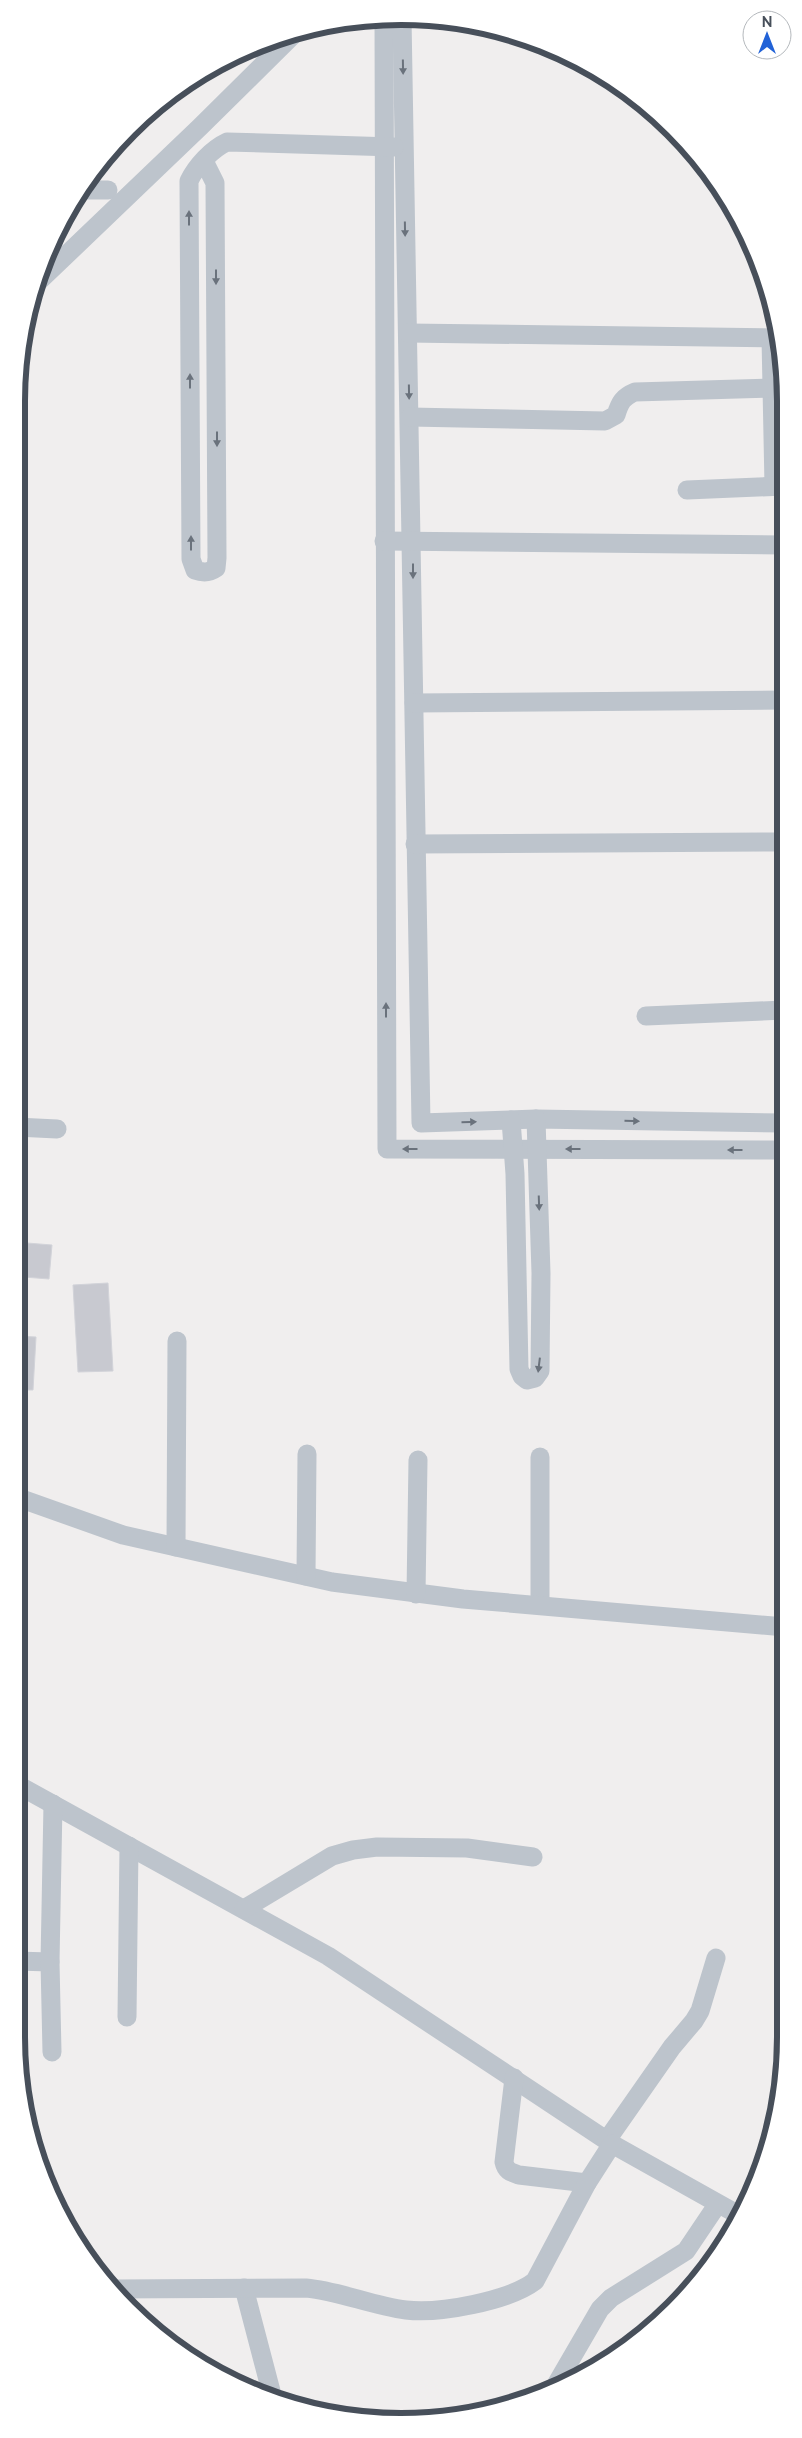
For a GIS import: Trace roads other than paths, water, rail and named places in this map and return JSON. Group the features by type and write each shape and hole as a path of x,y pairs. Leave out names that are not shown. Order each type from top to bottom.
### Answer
{"street":[{"path":"402,25 421,1123 511,1120 777,1123"},
{"path":"384,26 387,1149 777,1150"},
{"path":"48,273 200,128 284,44"},
{"path":"204,161 215,183 217,558 216,568 211,572 196,570 191,559 189,181 204,161 213,150 227,142 404,148"},
{"path":"90,190 108,190"},
{"path":"408,332 772,338"},
{"path":"774,353 772,388 777,458"},
{"path":"410,417 606,421 616,415 625,396 636,392 772,388"},
{"path":"687,490 777,486"},
{"path":"384,541 777,545"},
{"path":"414,702 777,700"},
{"path":"415,844 777,842"},
{"path":"646,1016 777,1010"},
{"path":"511,1120 519,1369 522,1376 527,1380 535,1378 540,1371 541,1272 536,1120"},
{"path":"25,1127 57,1129"},
{"path":"176,1547 177,1341"},
{"path":"306,1576 307,1454"},
{"path":"540,1457 540,1605"},
{"path":"416,1594 418,1460"},
{"path":"25,1500 123,1535 306,1576 416,1594 777,1626"},
{"path":"25,1789 328,1956 609,2142 717,2205 733,2212"},
{"path":"52,2052 50,1962 53,1804"},
{"path":"127,2018 129,1846"},
{"path":"244,1909 332,1856 353,1850 377,1847 466,1848 533,1857"},
{"path":"122,2289 306,2288 331,2290 408,2310 455,2308 510,2296 524,2290 535,2281 609,2142 672,2047 694,2022 700,2011 716,1958"},
{"path":"25,1961 50,1962"},
{"path":"514,2078 504,2162 506,2168 509,2172 518,2175 587,2183"},
{"path":"561,2377 600,2309 611,2298 686,2251 717,2205"},
{"path":"244,2288 271,2389"}]}
